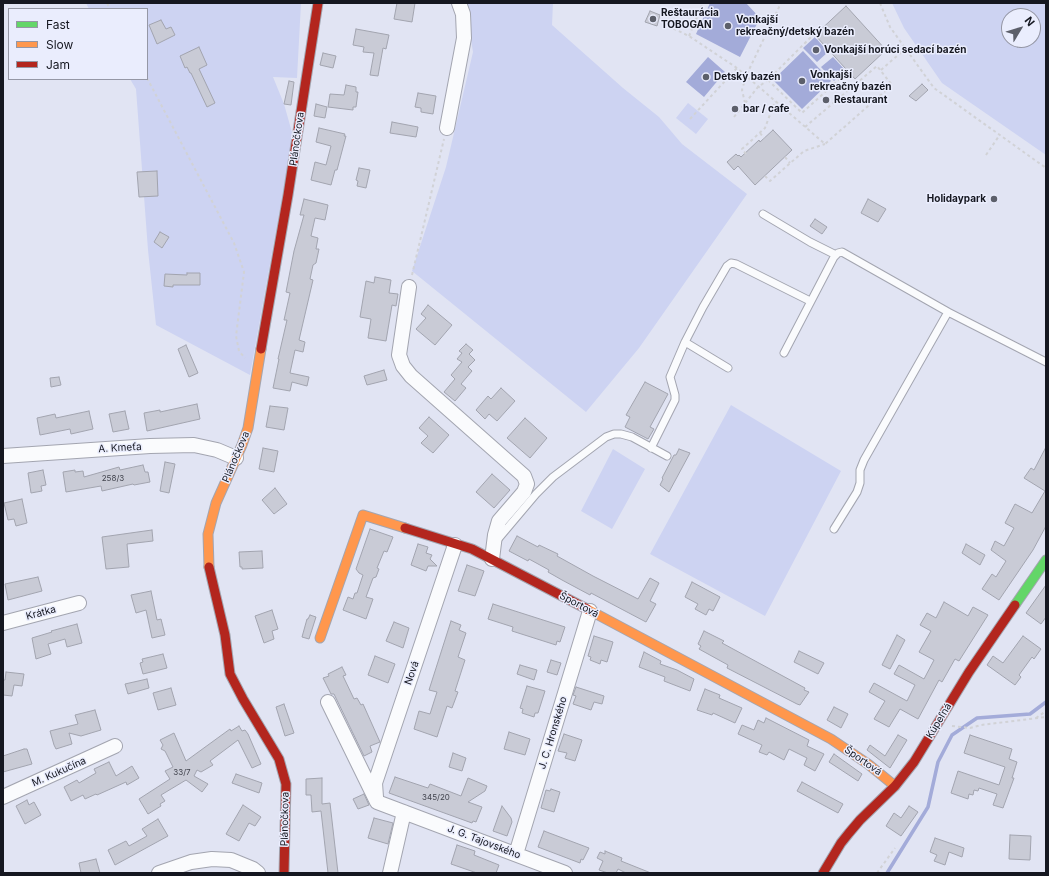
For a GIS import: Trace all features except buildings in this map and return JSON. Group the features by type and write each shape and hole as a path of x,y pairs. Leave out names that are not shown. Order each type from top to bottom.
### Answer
{"street":[{"name":"Plánočkova","path":"284,873 286,784 279,759 243,699 230,674 225,635 208,563 208,534 216,503 248,428 288,195 318,3"},
{"path":"447,128 464,38 463,14 459,3"},
{"path":"409,286 398,355 403,366 410,376 524,476 527,484 524,492 499,521 492,559"},
{"name":"A. Kmeťa","path":"3,456 143,446 194,445 217,450 236,458"},
{"name":"Športová","path":"320,638 363,515 472,550 492,559 831,739 868,764 895,786"},
{"name":"Nová","path":"377,802 375,783 455,545"},
{"name":"Kúpeľná","path":"823,873 848,833 895,786 914,762 969,672 1046,560"},
{"name":"Krátka","path":"3,623 79,603"},
{"name":"J. C. Hronského","path":"516,854 590,611"},
{"path":"328,702 377,802"},
{"name":"M. Kukučína","path":"3,797 115,746"},
{"name":"J. G. Tajovského","path":"377,802 565,873"},
{"path":"390,873 404,812"},
{"path":"159,873 191,862 212,859 231,860 253,869 258,873"}],"lane":[{"path":"762,214 810,242 836,255"},
{"path":"784,352 836,255 842,252 948,312 1046,362"},
{"path":"651,448 675,400 670,377 685,342 727,266 731,263 736,264 810,301"},
{"path":"834,529 857,492 860,482 860,470 864,460 948,312"},
{"path":"685,342 728,368"},
{"path":"494,543 536,494 553,477 606,437 614,434 632,437 667,456"}],"path":[{"path":"689,36 703,3"},
{"path":"745,103 742,90 746,76 781,3"},
{"path":"880,3 890,27 934,88 1046,168"},
{"path":"668,26 689,36 737,68 824,144"},
{"path":"734,116 758,87 768,80 813,35"},
{"path":"881,70 906,48"},
{"path":"765,176 770,181 804,151 824,144 892,85 878,66 804,127"},
{"path":"690,119 737,68"},
{"path":"768,80 802,113 847,72 849,72"},
{"path":"148,80 234,243 244,272 236,336 240,351 257,373"},
{"path":"746,154 742,149 765,128 775,102"},
{"path":"409,286 447,128"},
{"path":"760,133 764,138"},
{"path":"986,155 1000,136"},
{"path":"785,157 790,163"},
{"path":"1035,719 1046,711"},
{"path":"951,726 970,728 981,725 1046,717"},
{"path":"877,873 895,848"}],"shaded area":[{"path":"86,3 301,3 297,78 273,77 284,104 293,136 250,375 156,325 148,250 136,89 131,80 148,80 148,8 88,8"},
{"path":"465,3 553,3 552,25 623,88 659,117 682,144 747,194 639,348 586,412 412,271 446,167 473,52"},
{"name":"Vonkajší rekreačný/detský bazén","path":"710,3 746,3 760,18 740,57 696,34"},
{"path":"892,3 1046,3 1046,155 942,83 904,28"},
{"name":"Vonkajší horúci sedací bazén","path":"815,37 828,52 817,62 803,48"},
{"name":"Vonkajší rekreačný bazén","path":"803,51 831,81 802,109 773,80"},
{"name":"Detský bazén","path":"708,57 725,72 704,97 686,82"},
{"path":"833,57 845,70 834,81 821,67"},
{"path":"688,103 708,119 696,134 676,118"},
{"path":"731,405 841,471 765,616 650,554"},
{"path":"613,449 645,469 612,529 581,511"}],"waterway":[{"path":"887,873 928,807 938,762 952,735 977,718 1030,714 1046,702"}],"traffic: fast":[{"path":"1015,605 1046,560"}],"traffic: slow":[{"path":"209,567 208,534 216,503 248,428 261,349"},
{"path":"320,638 363,515 405,528"},
{"path":"587,609 831,739 868,764 895,786"}],"traffic: jam":[{"path":"261,349 288,195 318,3"},
{"path":"405,528 472,549 587,609"},
{"path":"209,567 225,635 230,674 243,699 279,759 286,784 284,873"},
{"path":"823,873 841,843 849,833 860,820 895,786 914,762 969,672 1015,605"}],"place":[{"name":"Reštaurácia TOBOGAN","path":"653,19"},
{"name":"Vonkajší rekreačný/detský bazén","path":"728,26"},
{"name":"Vonkajší horúci sedací bazén","path":"816,50"},
{"name":"Detský bazén","path":"706,77"},
{"name":"Vonkajší rekreačný bazén","path":"802,81"},
{"name":"Restaurant","path":"826,100"},
{"name":"bar / cafe","path":"735,109"},
{"name":"Holidaypark","path":"994,199"}]}
